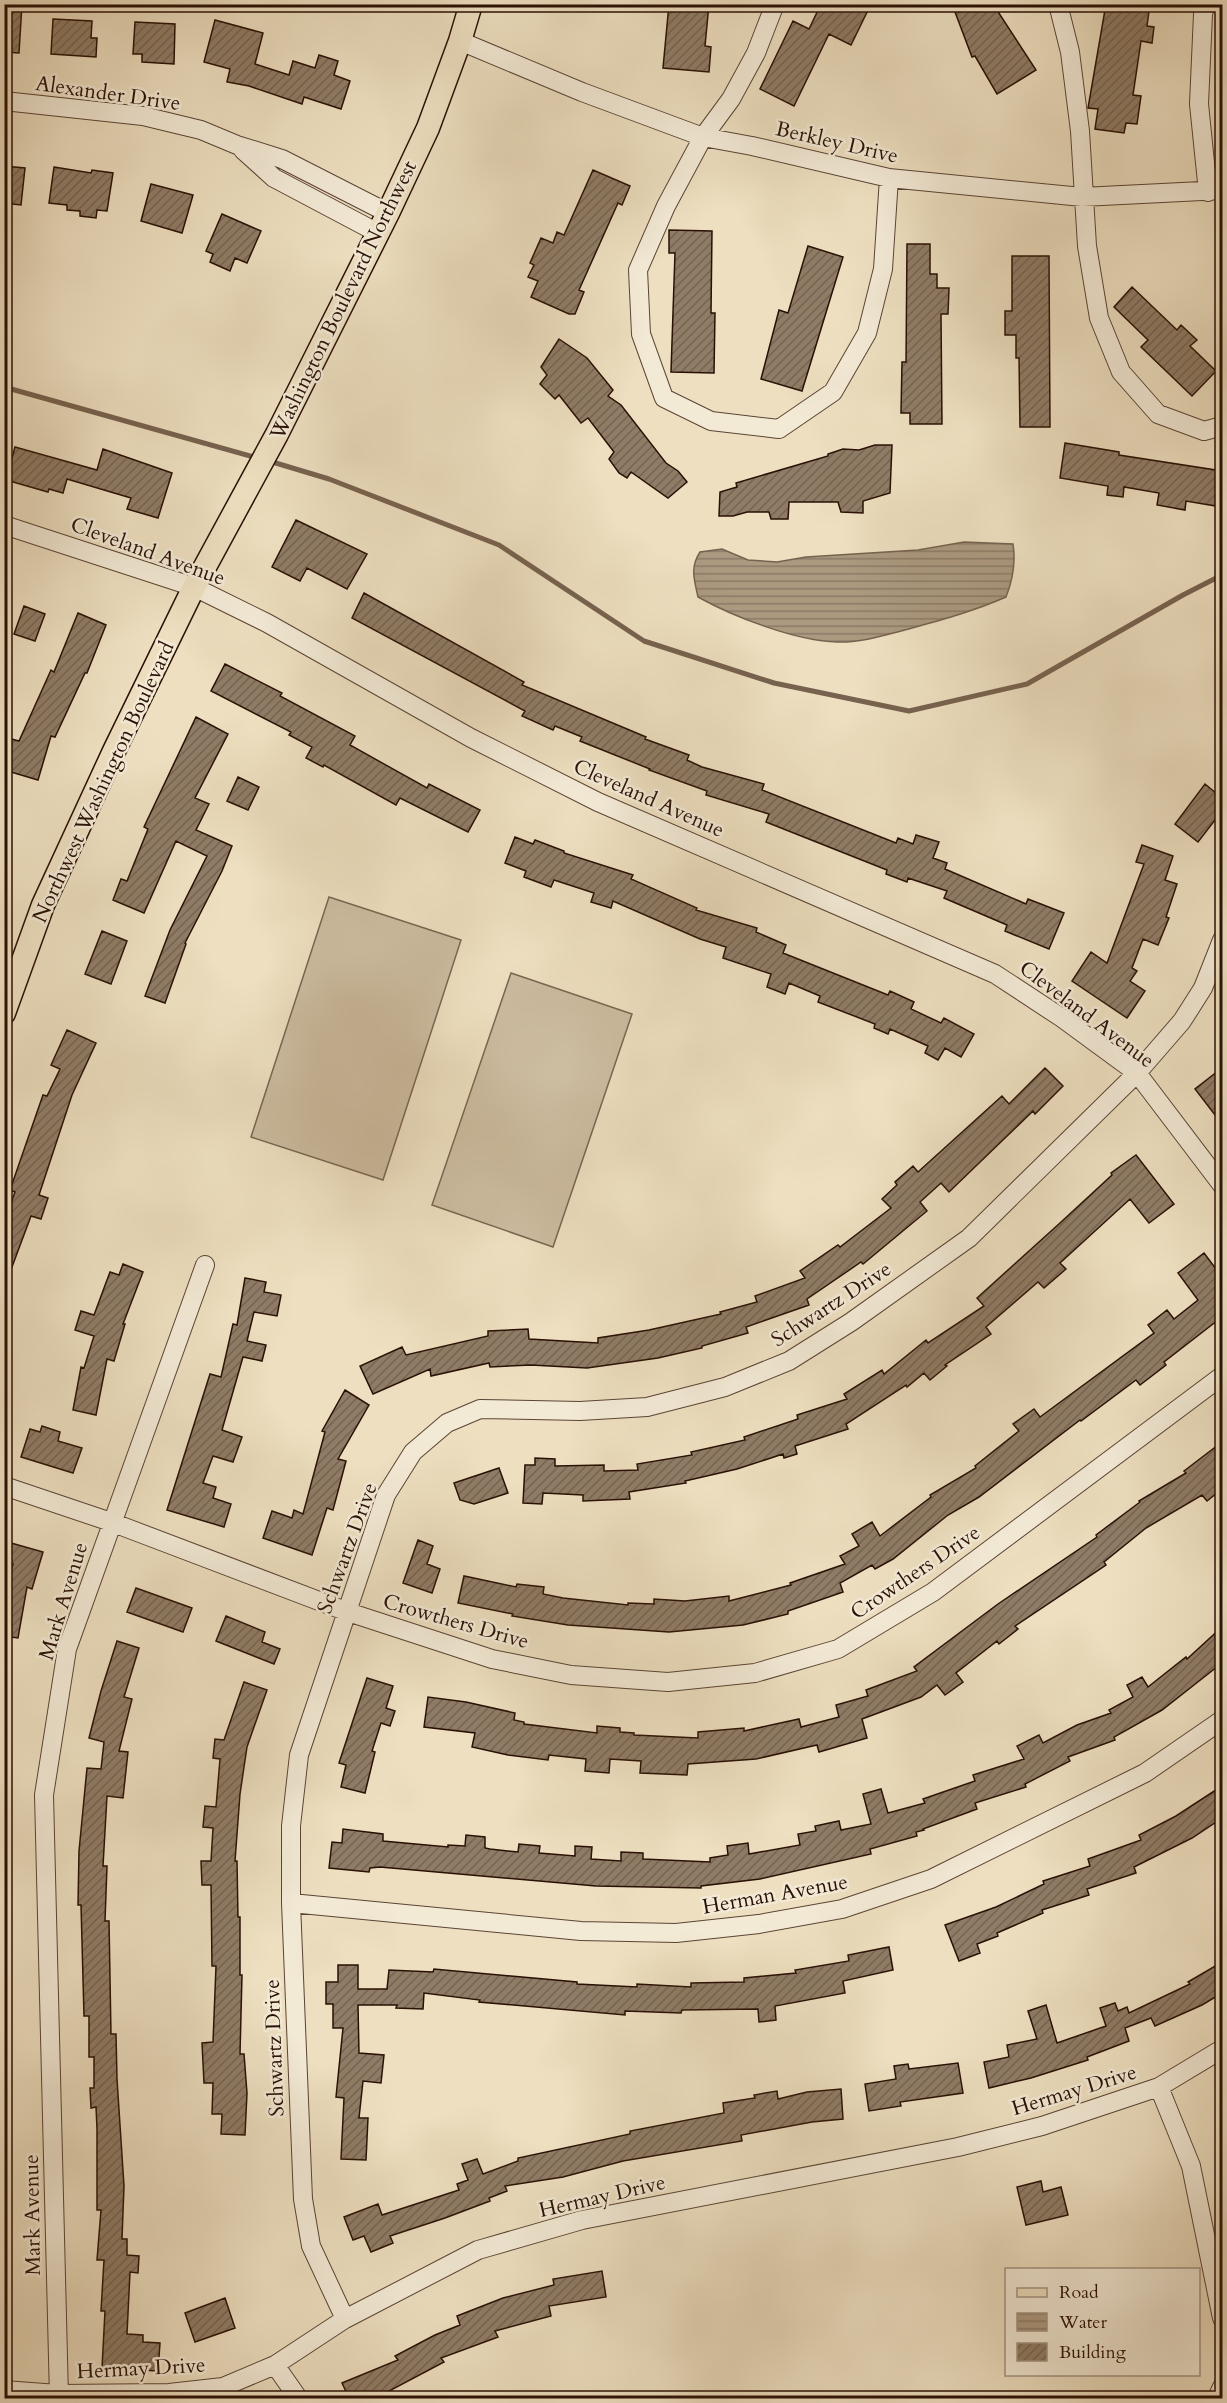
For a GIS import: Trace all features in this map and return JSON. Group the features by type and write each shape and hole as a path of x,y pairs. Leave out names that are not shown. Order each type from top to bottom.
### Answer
{"main road":[{"name":"Washington Boulevard Northwest","path":"194,587 277,434 383,223 428,128 471,4"},
{"name":"Northwest Washington Boulevard","path":"4,1012 43,905 194,587"}],"street":[{"path":"775,4 756,53 731,99 703,137 666,206 638,270 641,334 664,398 711,421 778,429 833,392 867,333 883,269 889,178"},
{"path":"1058,4 1070,52 1080,131 1087,246 1099,318 1120,372 1158,414 1204,431 1222,426"},
{"path":"1206,4 1203,14 1199,105 1215,191"},
{"name":"Berkley Drive","path":"460,40 582,92 703,137 763,148 889,178 1083,197 1215,191"},
{"name":"Alexander Drive","path":"4,101 143,116 201,130 237,145 282,159 383,223"},
{"name":"Cleveland Avenue","path":"4,525 194,587 267,623 471,738 598,802 995,974 1062,1018 1137,1073 1222,1185"},
{"name":"Schwartz Drive","path":"345,2319 311,2246 303,2199 291,1903 291,1826 299,1755 386,1495 413,1452 447,1423 480,1409 580,1411 647,1407 725,1387 789,1360 851,1322 969,1238 1137,1073 1182,1021 1203,988 1222,940"},
{"name":"Mark Avenue","path":"58,2396 44,1795 68,1648 111,1522 205,1265"},
{"name":"Crowthers Drive","path":"4,1486 111,1522 348,1612 492,1659 571,1675 668,1682 755,1673 838,1649 933,1592 1222,1376"},
{"name":"Herman Avenue","path":"291,1903 581,1931 676,1933 759,1924 842,1909 931,1879 1113,1789 1145,1773 1222,1720"},
{"name":"Hermay Drive","path":"4,2390 58,2396 169,2393 223,2386 274,2365 345,2319 478,2250 582,2220 958,2147 1041,2126 1159,2087 1222,2049"},
{"path":"1159,2087 1191,2166 1222,2318"},
{"path":"274,2365 298,2398"},
{"path":"1217,2398 1222,2387"}],"shaded area":[{"path":"329,897 461,940 383,1180 251,1137"},
{"path":"511,973 632,1014 553,1247 432,1205"}],"water":[{"path":"964,542 1013,544 1013,571 1006,597 941,620 853,641 821,641 784,633 747,620 698,597 694,579 695,563 700,552 722,549 748,560 777,562 806,557 918,550"}],"building":[{"path":"4,4 22,4 19,53 4,52"},
{"path":"669,4 709,4 705,46 711,47 709,72 663,68"},
{"path":"821,4 871,4 851,45 829,34 794,106 760,89 793,21 809,29"},
{"path":"952,4 993,4 1036,70 997,94 975,56 972,57"},
{"path":"1106,4 1150,4 1147,26 1154,27 1152,43 1141,41 1133,95 1141,96 1137,124 1126,123 1124,133 1095,129 1098,109 1088,108"},
{"path":"53,19 92,21 91,38 97,38 96,57 51,54"},
{"path":"215,20 263,33 255,64 289,75 293,61 315,68 319,55 338,61 334,75 350,81 341,109 304,97 302,104 249,86 227,82 230,69 204,62"},
{"path":"135,22 175,24 174,64 142,62 142,54 133,54"},
{"path":"4,166 25,168 21,205 4,203"},
{"path":"54,167 91,173 92,170 113,173 107,211 97,210 96,218 80,216 80,211 67,210 67,205 49,203"},
{"path":"593,170 630,186 622,205 618,203 579,290 584,292 575,314 569,314 531,297 538,281 528,277 534,265 530,263 541,238 553,243 557,232 564,235"},
{"path":"151,184 193,195 182,233 141,221"},
{"path":"222,214 261,231 247,263 235,258 230,271 210,262 213,254 206,251"},
{"path":"669,230 712,231 711,313 715,313 714,373 671,372 675,253 669,253"},
{"path":"907,244 930,244 930,274 937,274 937,288 949,288 948,314 941,314 942,424 910,424 910,413 901,413 902,362 906,362"},
{"path":"808,246 843,257 802,391 761,379 779,310 788,313"},
{"path":"1012,256 1049,256 1050,427 1020,427 1019,358 1016,358 1016,335 1005,335 1005,311 1012,311"},
{"path":"1132,287 1177,330 1181,325 1197,340 1190,346 1216,371 1192,396 1141,347 1148,340 1114,307"},
{"path":"559,339 587,358 613,390 608,396 621,405 666,463 678,471 687,482 668,498 631,472 627,478 619,473 609,459 614,452 588,418 581,423 559,395 555,399 540,384 547,375 541,367"},
{"path":"1065,443 1119,452 1119,455 1222,471 1222,507 1186,501 1185,510 1157,505 1159,493 1124,487 1123,497 1107,495 1108,486 1060,478"},
{"path":"875,445 892,445 890,493 863,501 863,513 841,512 838,502 789,502 788,519 771,519 769,512 719,516 720,492 737,487 736,483 828,456 828,454 843,449 859,450"},
{"path":"15,447 97,470 103,449 172,473 158,518 127,509 131,498 67,479 63,493 49,489 48,492 6,480"},
{"path":"296,520 367,554 347,589 307,568 300,581 272,567"},
{"path":"364,593 524,682 522,685 646,737 645,739 689,755 687,760 702,767 764,784 762,790 896,843 898,838 913,844 916,835 939,842 933,858 947,863 945,869 1026,904 1028,899 1064,913 1049,949 1005,931 1007,925 944,898 947,891 908,878 907,882 886,874 887,870 766,822 769,814 706,795 707,791 580,741 582,737 555,726 553,730 522,716 525,711 352,618"},
{"path":"24,606 45,614 35,641 14,634"},
{"path":"78,613 106,625 87,673 55,737 51,736 38,780 4,770 4,737 19,741 51,670 54,672"},
{"path":"225,664 282,693 280,696 355,736 350,745 427,788 429,784 480,810 468,832 400,798 396,805 324,765 323,767 306,758 312,747 289,735 291,732 211,691"},
{"path":"196,717 228,734 195,798 209,804 196,830 232,846 222,871 185,943 165,1003 145,996 170,930 207,856 176,841 144,913 113,900 121,879 127,881 148,829 144,827"},
{"path":"238,777 259,787 248,810 227,801"},
{"path":"1205,784 1222,798 1222,811 1198,842 1175,824"},
{"path":"515,837 533,844 535,840 564,851 564,853 633,875 631,879 697,908 696,910 757,928 756,932 786,945 783,953 888,995 890,991 914,1002 911,1009 941,1023 944,1018 974,1034 961,1057 945,1048 938,1060 925,1053 928,1046 890,1029 888,1034 874,1028 875,1024 818,1002 820,996 789,983 785,994 767,987 771,974 723,958 726,947 700,939 613,901 611,908 591,902 594,893 554,880 551,887 524,877 526,871 505,863"},
{"path":"1142,845 1173,856 1165,880 1177,884 1166,917 1169,918 1158,945 1143,939 1132,968 1137,971 1130,981 1145,991 1127,1018 1072,981 1091,952 1107,963 1144,864 1136,862"},
{"path":"102,931 127,941 111,984 85,974"},
{"path":"67,1030 96,1043 72,1095 39,1195 48,1198 41,1219 31,1216 6,1283 4,1282 4,1223 15,1192 10,1190 43,1095 47,1096 60,1069 51,1065"},
{"path":"1045,1068 1063,1086 1035,1114 1033,1111 949,1192 941,1183 920,1202 927,1211 863,1264 861,1262 807,1299 809,1305 746,1327 748,1333 702,1346 702,1348 658,1358 587,1368 531,1365 490,1367 489,1363 431,1376 430,1369 373,1394 360,1366 402,1347 406,1355 488,1336 488,1331 528,1329 529,1339 598,1343 598,1338 649,1330 721,1314 720,1312 757,1302 755,1296 805,1278 800,1271 838,1245 840,1247 891,1208 882,1199 897,1185 895,1182 913,1166 918,1172 1002,1096 1009,1104"},
{"path":"1222,1068 1222,1124 1195,1089"},
{"path":"1136,1155 1174,1204 1149,1223 1130,1199 1060,1263 1066,1269 1044,1288 1038,1282 986,1327 991,1334 945,1365 947,1366 930,1380 924,1373 907,1387 906,1385 846,1424 848,1429 795,1446 797,1454 784,1458 783,1454 737,1469 685,1481 686,1483 629,1492 630,1499 583,1501 583,1495 543,1493 542,1504 523,1503 525,1465 535,1465 535,1458 555,1459 555,1466 604,1465 604,1471 638,1470 637,1464 692,1455 691,1452 745,1440 744,1437 798,1419 797,1415 847,1399 844,1394 882,1370 884,1374 926,1340 928,1343 984,1306 977,1298 1112,1175 1111,1173"},
{"path":"1204,1253 1222,1277 1222,1317 1164,1362 1166,1365 1140,1385 1136,1380 979,1497 948,1515 893,1559 875,1569 872,1565 840,1583 843,1592 788,1611 788,1614 743,1625 669,1632 568,1625 512,1616 513,1614 458,1603 464,1576 516,1587 517,1584 544,1587 543,1594 563,1598 628,1605 628,1603 654,1604 654,1599 685,1601 729,1596 729,1601 791,1585 790,1583 845,1564 840,1556 859,1546 852,1534 872,1522 880,1536 931,1497 930,1495 976,1468 975,1466 1019,1431 1013,1424 1034,1409 1040,1417 1154,1333 1148,1325 1167,1310 1174,1319 1198,1300 1178,1273"},
{"path":"123,1264 143,1272 123,1324 125,1324 114,1361 107,1359 96,1415 73,1410 81,1367 84,1368 94,1336 75,1330 81,1311 94,1315 110,1272 119,1275"},
{"path":"245,1278 266,1282 264,1292 281,1295 277,1316 254,1312 247,1341 266,1345 262,1361 243,1357 222,1430 242,1437 233,1462 213,1456 203,1483 216,1487 213,1498 231,1504 224,1527 167,1510 210,1374 221,1377 233,1324 237,1325"},
{"path":"345,1390 369,1405 338,1459 346,1461 333,1510 327,1508 312,1555 263,1538 272,1511 292,1518 294,1510 303,1514 325,1432 322,1431"},
{"path":"42,1426 60,1432 58,1441 82,1448 73,1473 21,1457 30,1429 40,1432"},
{"path":"1222,1442 1222,1489 1207,1501 1202,1495 1146,1528 1104,1562 1106,1565 1015,1626 1018,1629 999,1644 997,1641 956,1673 963,1682 945,1695 937,1685 921,1697 862,1719 867,1738 819,1752 817,1745 756,1759 688,1764 687,1775 640,1773 641,1761 610,1759 609,1773 585,1771 586,1759 549,1755 548,1760 508,1755 472,1747 475,1733 424,1727 428,1697 466,1702 515,1713 514,1720 524,1722 524,1724 597,1733 597,1726 620,1728 620,1732 634,1733 634,1735 698,1738 698,1732 744,1728 744,1731 799,1719 801,1727 839,1717 836,1705 868,1696 866,1690 917,1671 914,1667 998,1604 1097,1537 1096,1535 1139,1501 1186,1473 1184,1471"},
{"path":"499,1468 508,1493 474,1504 460,1500 454,1483"},
{"path":"418,1540 433,1546 427,1564 440,1569 432,1593 403,1583"},
{"path":"4,1541 43,1552 32,1589 27,1587 18,1638 4,1636 4,1592 13,1564 4,1561"},
{"path":"136,1588 192,1608 183,1632 127,1612"},
{"path":"226,1616 265,1632 262,1642 280,1649 274,1664 216,1641"},
{"path":"1222,1627 1222,1663 1162,1710 1114,1737 1115,1740 1068,1757 1070,1761 1025,1784 1026,1787 975,1803 977,1809 916,1832 917,1836 870,1849 871,1854 760,1879 701,1886 701,1888 596,1886 380,1867 370,1868 369,1872 329,1868 332,1842 342,1843 343,1829 383,1834 383,1841 448,1847 448,1845 465,1846 466,1835 485,1837 485,1848 518,1852 519,1844 540,1846 539,1853 575,1856 575,1846 592,1847 591,1859 621,1861 621,1852 643,1853 643,1859 710,1862 710,1858 728,1855 727,1846 748,1843 749,1854 800,1845 798,1834 816,1831 815,1826 839,1821 841,1830 871,1824 863,1794 881,1789 888,1813 925,1803 923,1799 975,1781 973,1775 1024,1759 1017,1746 1039,1735 1043,1743 1077,1725 1111,1713 1109,1710 1133,1697 1127,1685 1142,1677 1148,1687 1186,1657 1187,1659"},
{"path":"117,1641 139,1648 124,1697 132,1699 119,1751 128,1752 123,1798 107,1796 103,1866 107,1866 105,1921 109,1921 111,2034 116,2034 124,2186 122,2239 127,2239 127,2255 139,2256 138,2273 130,2272 127,2334 143,2335 143,2342 160,2343 158,2371 102,2368 105,2311 101,2311 104,2260 97,2260 101,2210 97,2210 96,2107 91,2108 90,2088 94,2088 94,2057 89,2057 89,2016 84,2016 81,1905 78,1905 79,1851 87,1768 101,1769 104,1742 89,1738"},
{"path":"367,1678 393,1686 386,1708 395,1711 390,1726 381,1723 372,1751 375,1752 365,1793 341,1787 346,1765 339,1763"},
{"path":"244,1682 267,1690 247,1747 240,1794 235,1861 237,1861 238,1917 240,1917 240,1975 242,1975 240,2054 244,2054 247,2093 245,2135 221,2134 222,2114 212,2114 213,2083 204,2083 202,2043 213,2042 216,1966 212,1966 211,1885 202,1885 201,1861 211,1861 213,1828 203,1827 205,1806 216,1807 220,1759 213,1758 215,1739 224,1740"},
{"path":"1222,1786 1222,1818 1192,1838 1134,1867 1136,1873 1087,1889 1089,1895 1042,1910 1043,1913 997,1933 998,1936 977,1944 980,1953 959,1961 945,1925 996,1907 1044,1884 1043,1881 1090,1866 1088,1859 1141,1840 1139,1835 1176,1816"},
{"path":"889,1947 893,1970 843,1981 845,1993 775,2006 776,2020 759,2022 758,2009 682,2010 681,2013 625,2011 625,2015 479,2002 480,2000 424,1993 423,2009 396,2008 397,2005 358,2005 359,2053 384,2055 381,2083 363,2081 359,2118 368,2118 366,2160 341,2159 344,2098 336,2097 343,2028 333,2028 333,2004 326,2004 326,1982 338,1982 338,1965 358,1965 358,1989 387,1989 389,1970 433,1972 434,1969 577,1982 577,1984 691,1987 691,1983 744,1982 744,1978 796,1973 795,1970 849,1961 848,1955"},
{"path":"1222,1962 1222,1993 1202,2005 1155,2026 1151,2018 1125,2028 1129,2041 1087,2057 1088,2060 1031,2078 989,2088 984,2062 1009,2057 1007,2045 1037,2039 1028,2011 1046,2005 1057,2043 1106,2026 1100,2008 1115,2003 1118,2011 1127,2007 1129,2013 1190,1984 1188,1982"},
{"path":"958,2063 963,2093 900,2102 901,2106 869,2111 865,2084 896,2079 894,2066 908,2064 909,2069"},
{"path":"841,2089 843,2119 812,2122 741,2135 742,2141 623,2161 563,2177 505,2186 507,2191 489,2198 490,2201 390,2236 393,2243 371,2252 364,2236 353,2240 344,2217 378,2204 382,2215 459,2190 457,2184 468,2180 462,2164 477,2159 483,2174 518,2161 518,2158 630,2134 630,2131 724,2113 723,2103 755,2098 754,2095 777,2091 778,2099 807,2092"},
{"path":"1041,2181 1043,2192 1061,2187 1068,2215 1026,2225 1017,2187"},
{"path":"602,2271 606,2297 549,2306 551,2316 495,2331 498,2337 441,2358 444,2362 389,2391 392,2398 349,2398 342,2383 398,2360 395,2356 460,2325 457,2316 503,2298 554,2285 553,2279"},
{"path":"225,2298 235,2328 195,2342 185,2313"}],"waterway":[{"path":"4,387 257,458"},
{"path":"269,461 329,479 499,545 644,641 774,683 909,711 1027,684 1222,575"}]}
